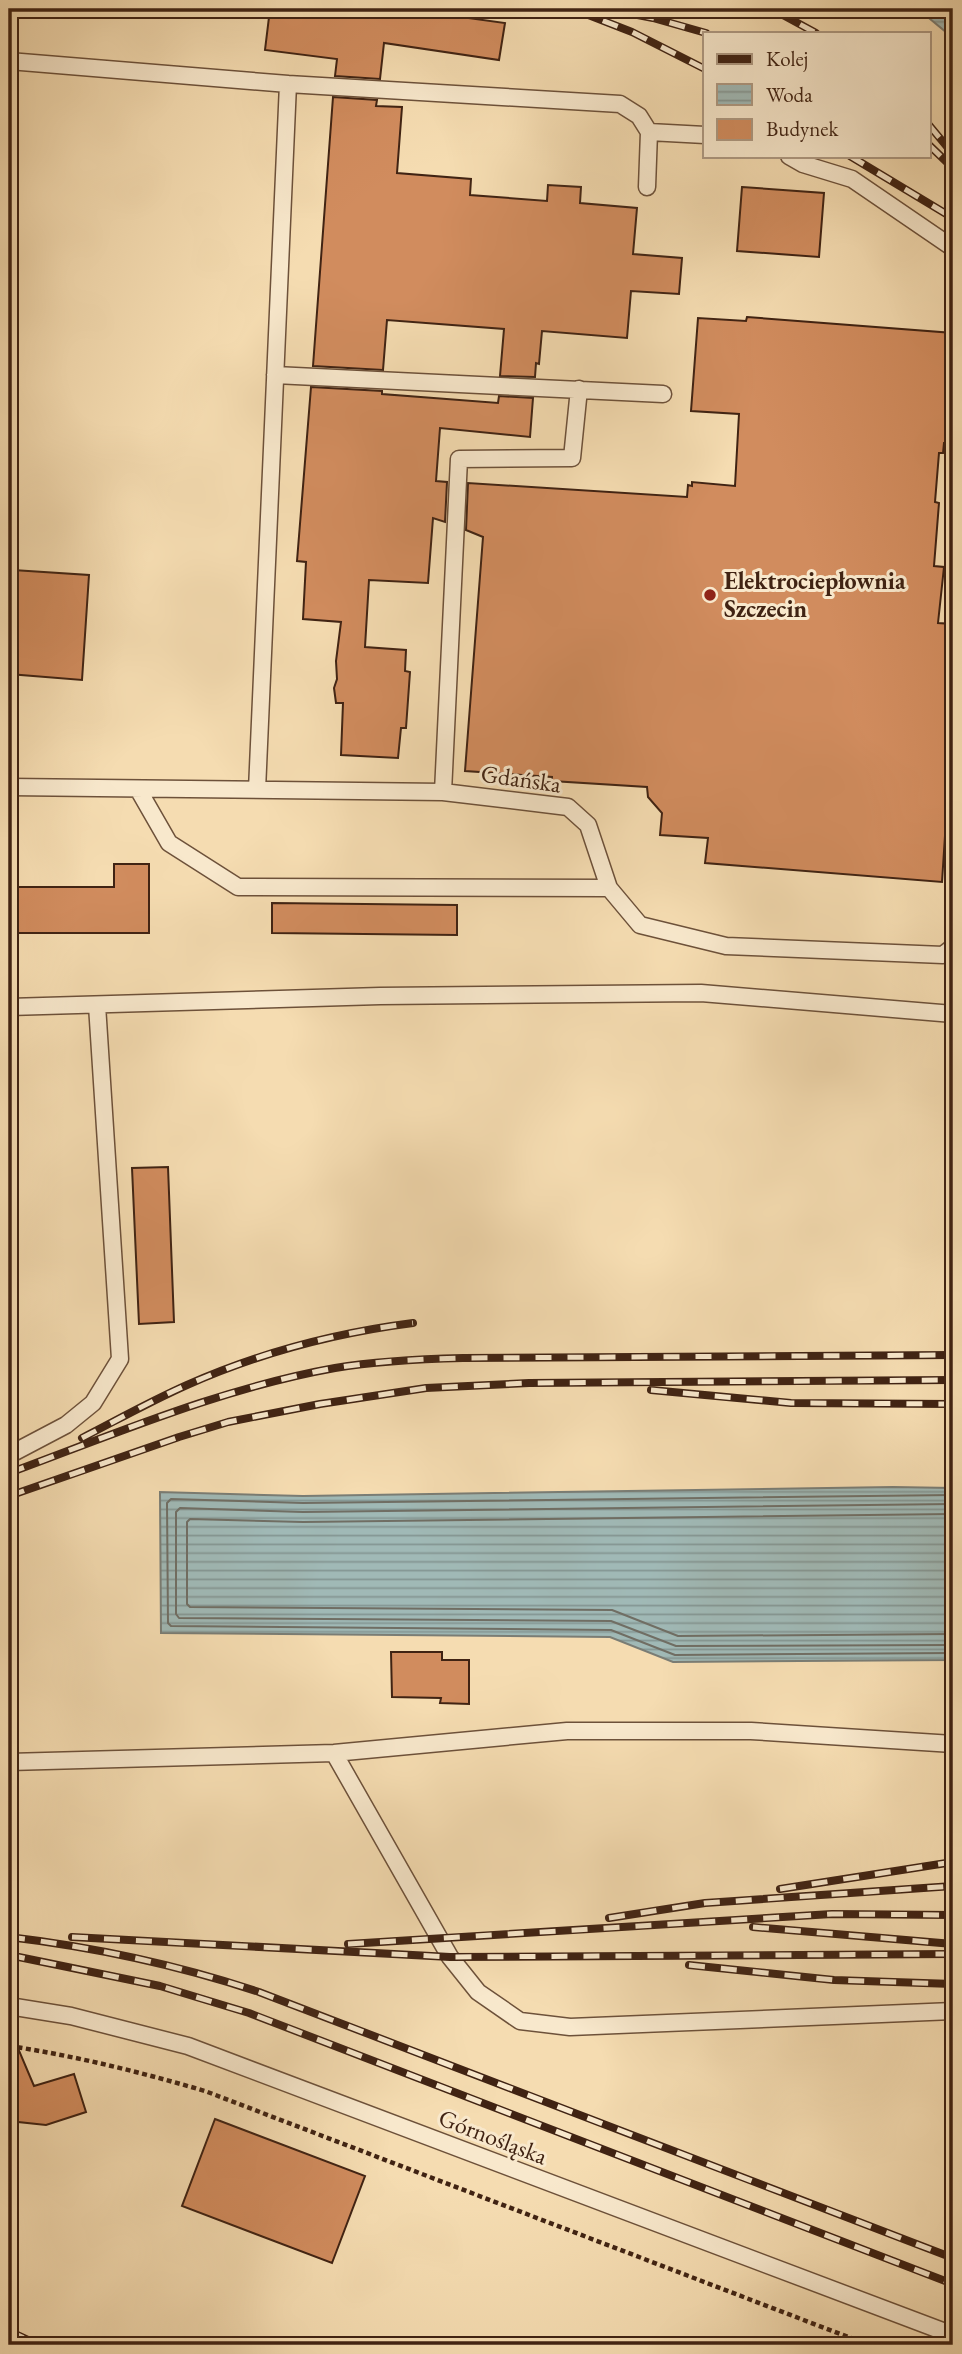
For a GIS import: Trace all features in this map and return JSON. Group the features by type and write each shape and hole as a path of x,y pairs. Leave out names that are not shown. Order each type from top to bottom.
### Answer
{"lane":[{"path":"9,61 288,83 620,104 639,116 649,132 647,187"},
{"path":"257,790 288,83"},
{"path":"649,132 703,135"},
{"path":"792,158 803,164 852,179 953,248"},
{"path":"275,375 663,394"},
{"path":"443,792 459,459 572,458 579,390"},
{"name":"Gdańska","path":"9,787 443,792 568,807 588,825 609,888 640,925 726,946 943,955 953,947"},
{"path":"138,789 169,843 239,887 609,888"},
{"path":"9,1007 380,996 701,993 953,1014"},
{"path":"9,1455 66,1425 93,1403 120,1359 97,1005"},
{"path":"9,1762 334,1753 567,1731 751,1731 953,1744"},
{"path":"334,1753 450,1957 478,1992 520,2021 570,2027 953,2011"},
{"name":"Górnośląska","path":"9,2006 71,2015 188,2046 953,2336"}],"path":[{"path":"9,2046 133,2070 205,2091 869,2345"}],"water":[{"path":"918,9 953,9 953,42 947,33"},
{"path":"953,1488 953,1660 673,1662 610,1637 161,1633 160,1492 303,1496"}],"building":[{"path":"270,9 403,9 505,23 499,60 384,43 380,79 335,76 337,59 265,50"},
{"path":"333,97 377,100 376,106 402,107 397,173 471,179 470,195 547,201 548,185 581,187 580,203 637,208 633,254 682,258 679,294 631,291 627,338 542,331 535,377 500,376 504,329 387,320 383,370 313,366"},
{"path":"742,187 824,193 819,257 737,251"},
{"name":"Elektrociepłownia Szczecin","path":"747,317 953,333 953,415 949,415 943,453 939,453 935,502 939,503 934,566 944,567 938,623 953,624 953,836 945,836 942,882 705,863 708,838 660,835 662,813 648,797 647,787 552,781 552,777 465,771 483,537 466,530 468,483 687,497 688,485 692,486 692,482 735,486 739,414 691,411 698,318 746,321"},
{"path":"311,387 498,403 499,396 533,398 530,437 440,428 436,481 447,482 445,522 433,518 428,583 369,580 365,647 406,650 405,671 410,672 406,728 401,728 398,758 341,755 343,703 336,703 334,688 341,622 303,619 306,562 297,561"},
{"path":"13,570 89,575 82,680 9,674"},
{"path":"114,864 149,864 149,933 9,933 9,887 114,887"},
{"path":"272,903 457,905 457,935 272,933"},
{"path":"168,1167 174,1322 139,1324 132,1168"},
{"path":"391,1652 442,1652 442,1660 469,1660 469,1704 440,1703 441,1698 392,1697"},
{"path":"9,2027 34,2086 74,2074 86,2112 46,2125 9,2121"},
{"path":"215,2119 365,2176 332,2263 182,2206"}],"railway":[{"path":"573,9 632,32 703,68"},
{"path":"607,9 703,32"},
{"path":"772,9 814,32"},
{"path":"930,126 953,154"},
{"path":"930,146 953,168"},
{"path":"853,158 953,218"},
{"path":"82,1438 174,1391 242,1363 354,1332 413,1323"},
{"path":"9,1473 210,1400 251,1387 335,1368 463,1358 953,1355"},
{"path":"9,1496 228,1422 320,1404 426,1388 529,1383 953,1380"},
{"path":"651,1390 791,1403 953,1404"},
{"path":"780,1889 953,1862"},
{"path":"609,1918 705,1903 953,1886"},
{"path":"348,1944 832,1914 953,1915"},
{"path":"753,1927 953,1944"},
{"path":"9,1937 135,1958 198,1973 259,1992 953,2258"},
{"path":"72,1937 450,1957 953,1954"},
{"path":"9,1955 160,1986 249,2013 953,2284"},
{"path":"689,1965 834,1980 953,1984"},
{"path":"9,2331 39,2345"}],"place":[{"name":"Elektrociepłownia Szczecin","path":"710,595"}]}
